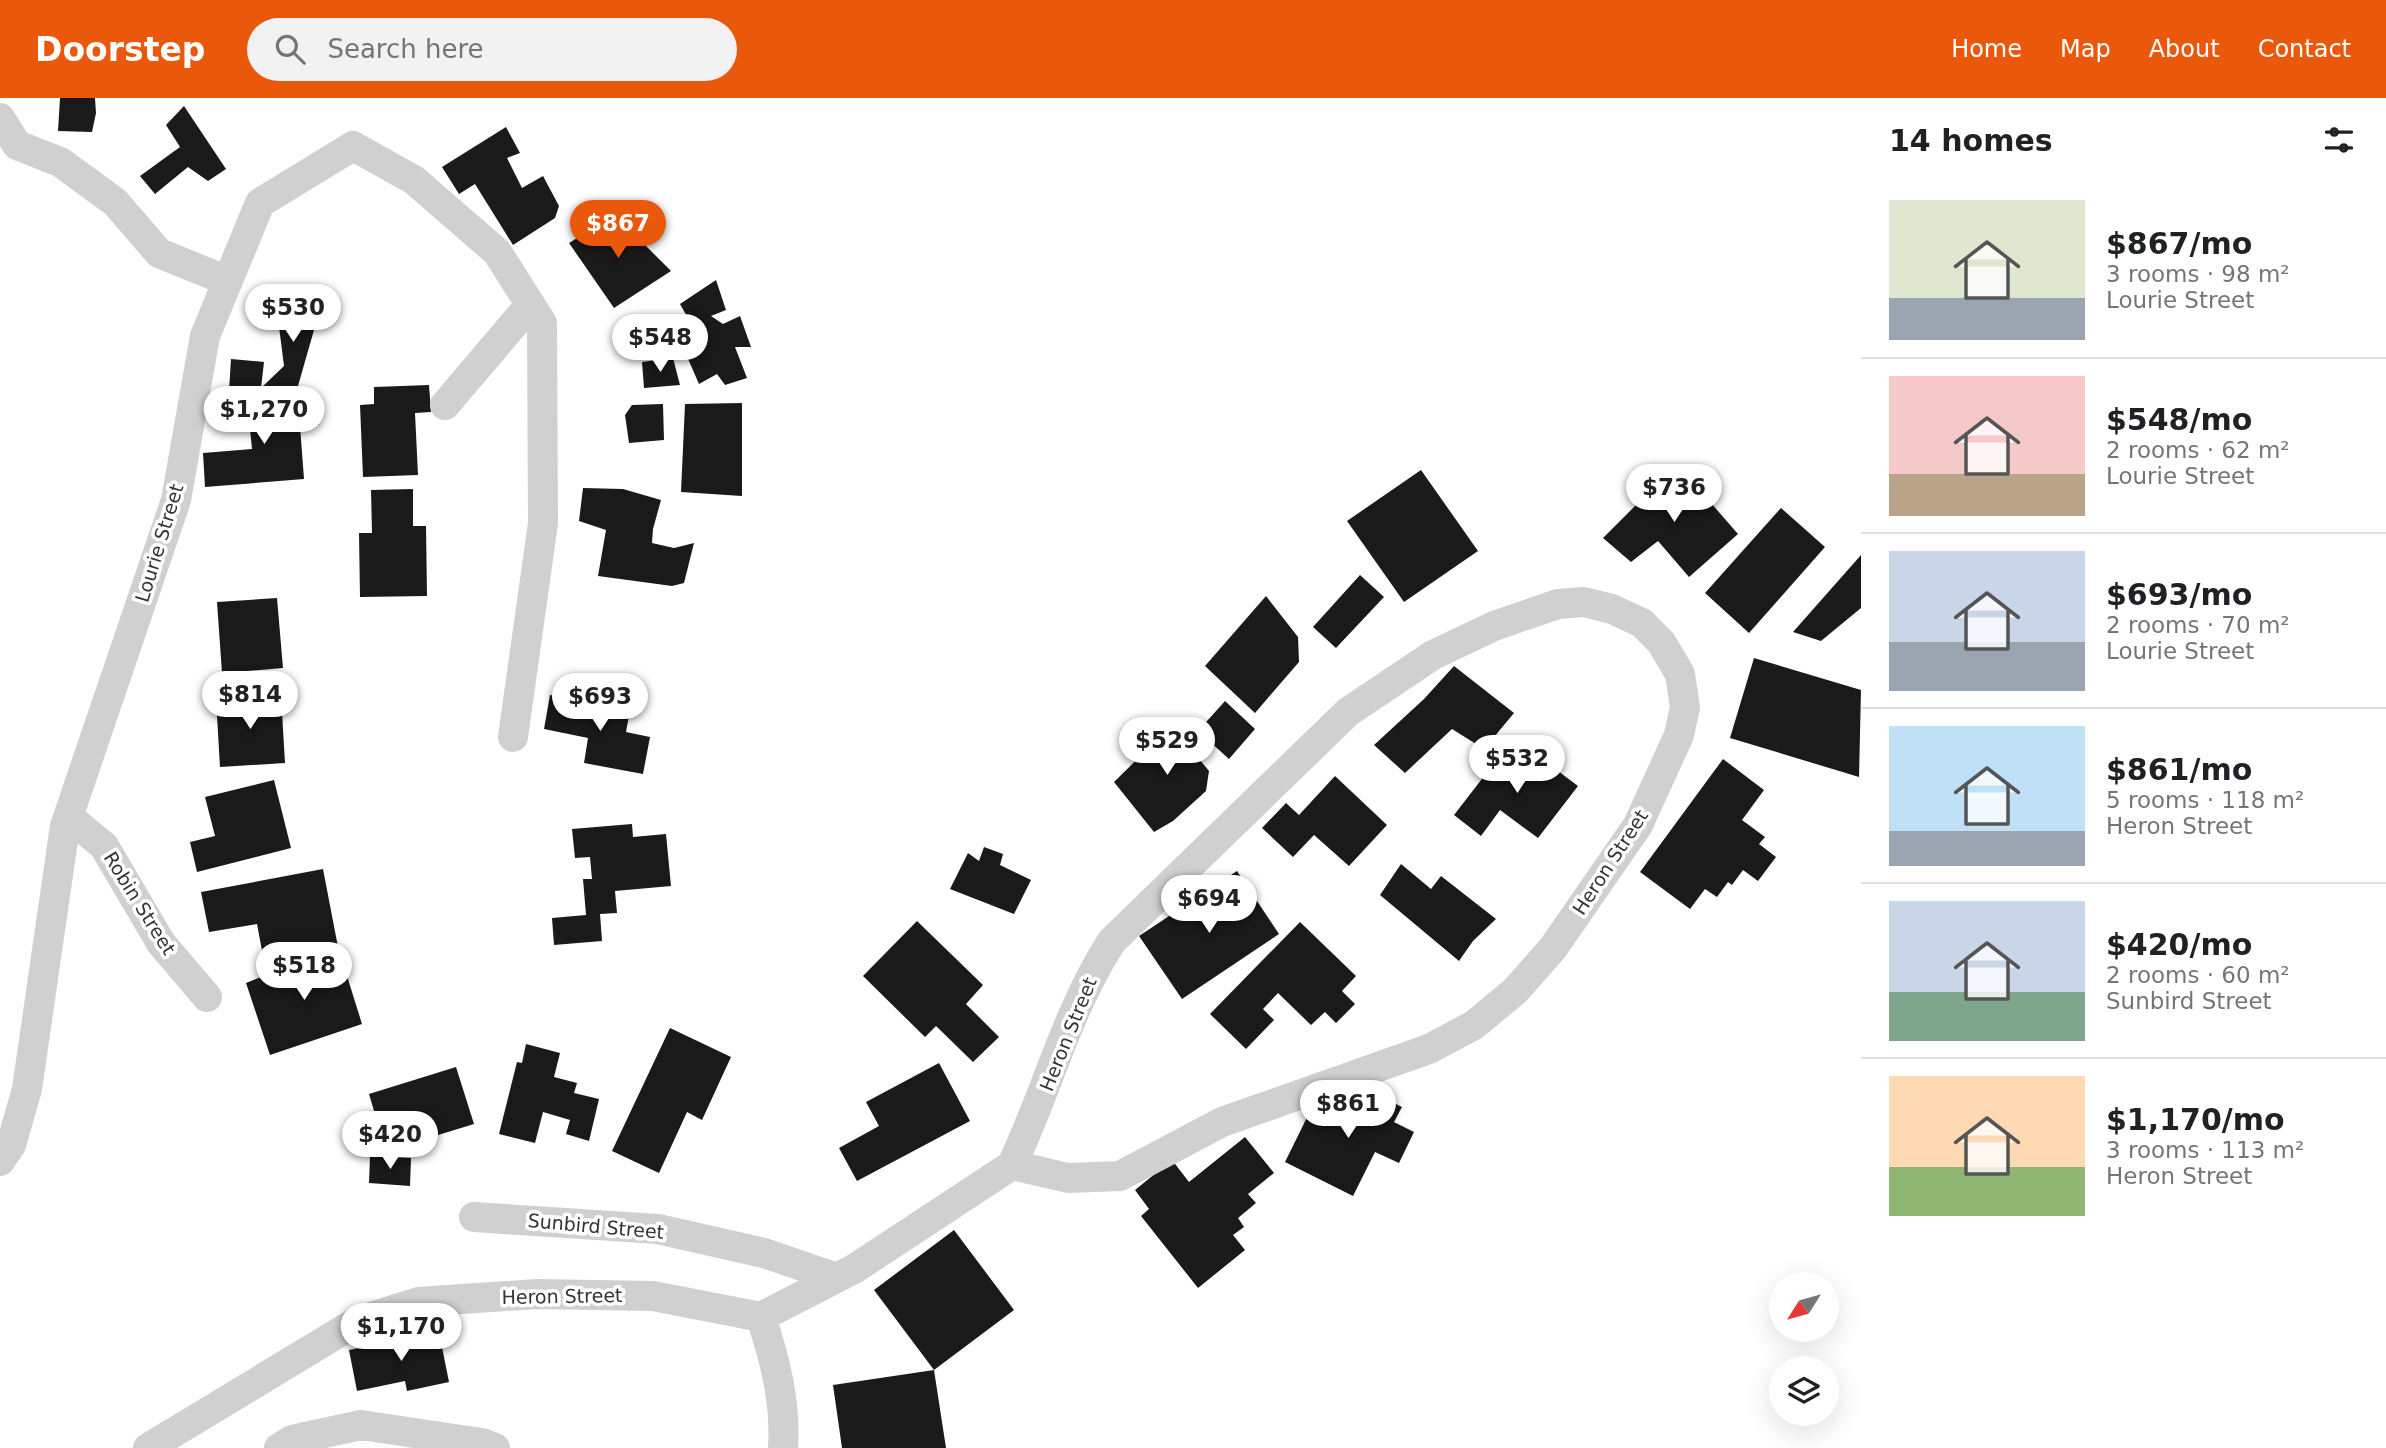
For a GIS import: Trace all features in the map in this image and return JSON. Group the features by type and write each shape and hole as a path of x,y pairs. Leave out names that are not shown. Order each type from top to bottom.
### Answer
{"street":[{"path":"0,118 17,145 60,162 115,202 159,253 228,281"},
{"name":"Lourie Street","path":"0,1161 10,1145 27,1089 65,826 176,500 205,336 260,203 353,146 414,180 497,252 542,323 543,523 513,737"},
{"path":"445,405 530,305"},
{"name":"Heron Street","path":"1584,602 1612,609 1642,623 1661,642 1680,674 1685,707 1679,735 1643,814 1553,948 1515,991 1474,1025 1429,1049 1222,1122 1120,1176 1068,1178 1012,1165 1035,1116 1079,999 1112,941 1348,712 1433,655 1494,626 1558,604 1584,602"},
{"name":"Robin Street","path":"65,826 76,823 104,846 162,943 207,997"},
{"path":"783,1448 784,1429 777,1364 761,1317 837,1278 1012,1165"},
{"name":"Sunbird Street","path":"474,1217 658,1229 764,1253 837,1278"},
{"name":"Heron Street","path":"148,1448 358,1321 418,1303 537,1294 653,1296 761,1317"},
{"path":"279,1448 292,1440 361,1425 482,1443 495,1448"}],"building":[{"path":"60,98 95,98 96,113 92,132 58,131"},
{"path":"184,106 226,169 208,181 188,167 155,194 140,176 180,147 166,125"},
{"path":"506,127 520,153 507,158 522,188 543,176 559,206 555,218 513,245 475,184 459,194 442,167"},
{"path":"615,215 671,271 614,308 569,243"},
{"path":"716,280 726,310 711,316 723,324 740,316 751,347 735,347 747,378 725,385 717,374 699,384 678,336 694,329 680,304"},
{"path":"310,302 314,330 298,386 261,388 284,366 277,311"},
{"path":"673,358 680,385 644,388 642,362"},
{"path":"231,359 264,362 261,388 229,391"},
{"path":"429,385 431,412 415,413 418,475 363,477 360,405 374,404 374,387"},
{"path":"317,401 319,425 300,426 304,479 205,487 203,453 252,449 250,429 237,430 235,408"},
{"path":"742,403 742,496 681,492 685,404"},
{"path":"663,404 664,440 629,443 625,415 632,405"},
{"path":"1677,464 1738,534 1689,577 1658,541 1631,562 1603,538"},
{"path":"1421,470 1478,551 1404,602 1347,521"},
{"path":"583,488 623,489 661,500 652,543 674,548 694,543 684,583 672,586 598,576 606,530 579,521"},
{"path":"413,489 413,526 426,526 427,596 360,597 359,533 372,533 371,490"},
{"path":"1781,508 1825,547 1749,633 1705,593"},
{"path":"1861,555 1861,608 1821,641 1793,632"},
{"path":"1360,575 1384,597 1336,648 1313,627"},
{"path":"1266,596 1298,637 1299,662 1255,713 1205,666"},
{"path":"277,598 283,668 222,673 217,602"},
{"path":"1754,658 1861,690 1859,777 1730,738"},
{"path":"1454,666 1514,713 1484,749 1452,729 1405,773 1374,745 1424,699"},
{"path":"281,695 285,763 220,767 216,699"},
{"path":"550,695 630,710 626,732 650,737 643,774 584,763 588,738 544,729"},
{"path":"1225,701 1255,729 1229,759 1198,731"},
{"path":"1177,720 1209,748 1200,760 1209,771 1206,791 1173,821 1154,832 1114,782"},
{"path":"1505,749 1529,767 1538,756 1578,786 1538,838 1500,810 1481,836 1454,815"},
{"path":"1723,759 1764,790 1742,820 1765,837 1759,844 1776,857 1758,881 1743,870 1732,885 1728,882 1717,897 1705,889 1690,909 1640,872"},
{"path":"1335,776 1387,825 1349,866 1314,835 1293,857 1262,828 1286,803 1299,815"},
{"path":"274,780 291,848 197,872 190,842 215,836 205,797"},
{"path":"632,824 633,837 666,834 671,886 615,891 617,913 600,914 602,941 554,945 552,918 586,915 583,879 592,879 590,857 575,858 572,829"},
{"path":"984,847 1003,854 1000,865 1031,880 1014,914 950,889 968,853 979,861"},
{"path":"1401,864 1431,889 1441,876 1496,919 1473,941 1459,961 1380,895"},
{"path":"323,869 338,947 264,961 257,924 209,932 201,892"},
{"path":"1237,871 1279,934 1182,999 1139,936"},
{"path":"917,921 983,985 966,1004 999,1037 973,1062 936,1026 925,1037 863,976"},
{"path":"1300,922 1356,976 1342,991 1355,1004 1336,1023 1325,1012 1311,1025 1278,993 1263,1009 1274,1020 1246,1049 1210,1014"},
{"path":"338,947 362,1024 270,1055 246,983"},
{"path":"670,1028 731,1057 702,1120 687,1112 659,1173 612,1151"},
{"path":"526,1044 560,1053 554,1077 577,1083 574,1093 599,1099 589,1141 566,1134 570,1120 543,1112 535,1143 499,1134 517,1062 522,1063"},
{"path":"939,1063 970,1121 857,1181 839,1148 879,1126 866,1102"},
{"path":"456,1067 474,1124 386,1151 369,1094"},
{"path":"1320,1091 1359,1111 1370,1091 1402,1107 1394,1122 1414,1132 1399,1163 1375,1152 1353,1196 1285,1162"},
{"path":"1245,1137 1274,1173 1248,1194 1256,1203 1238,1218 1244,1227 1233,1235 1245,1250 1198,1288 1141,1216 1149,1209 1135,1190 1172,1160 1189,1182"},
{"path":"370,1156 411,1158 410,1186 369,1183"},
{"path":"954,1230 1014,1310 934,1370 874,1290"},
{"path":"439,1332 449,1382 407,1391 405,1381 357,1391 349,1350"},
{"path":"934,1370 946,1448 842,1448 833,1385"}]}
